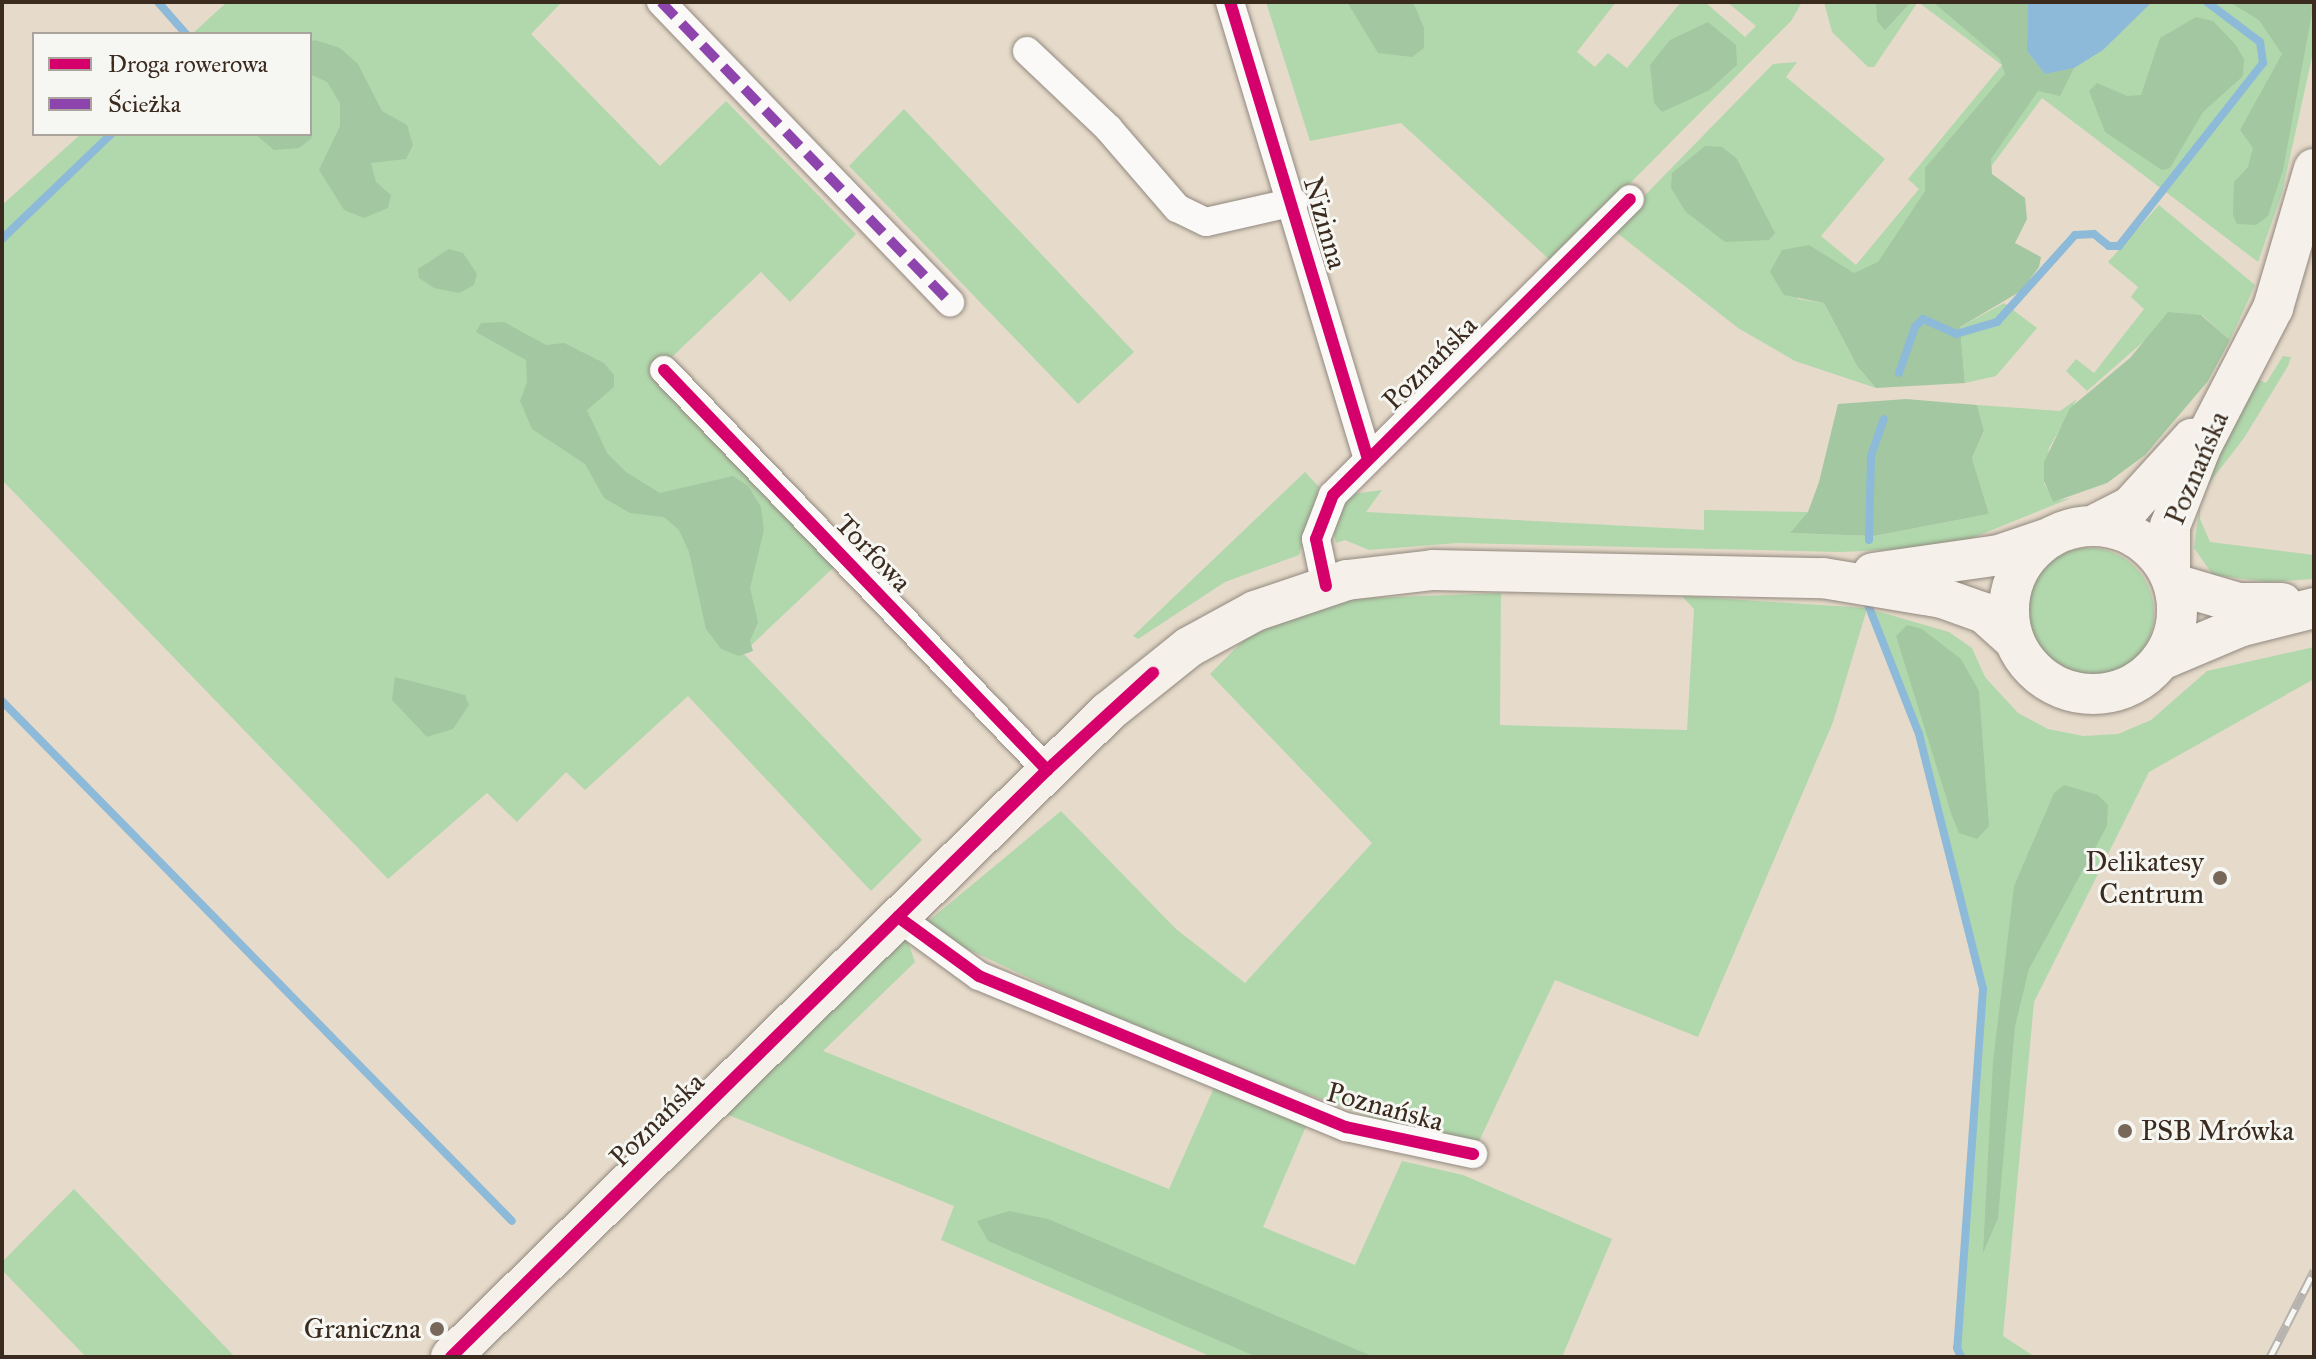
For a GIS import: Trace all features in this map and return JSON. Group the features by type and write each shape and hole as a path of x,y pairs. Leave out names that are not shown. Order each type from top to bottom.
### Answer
{"main road":[{"name":"Poznańska","path":"2172,578 2170,526 2201,447 2273,308 2314,169"},
{"name":"Poznańska","path":"2098,523 2131,506 2157,480 2244,368"},
{"path":"2161,660 2177,611 2172,578 2143,538 2125,528 2098,523 2056,535 2027,558 2015,577 2009,620 2013,639 2039,677 2075,694 2098,696 2127,688 2161,660 2242,626 2314,606"},
{"name":"Poznańska","path":"451,1357 1129,692 1189,647 1255,611 1326,586 1403,572 1467,569 1823,578 1961,562 2056,535"},
{"name":"Poznańska","path":"1823,578 1942,598 1984,613 2013,639"},
{"path":"2172,578 2238,603 2314,606"}],"street":[{"path":"661,2 950,302"},
{"name":"Nizinna","path":"1230,2 1294,202 1368,458"},
{"path":"1027,51 1108,128 1177,208 1206,222 1294,202"},
{"name":"Poznańska","path":"1326,586 1318,524 1333,495 1630,199"},
{"name":"Torfowa","path":"664,370 1047,770"},
{"name":"Poznańska","path":"898,917 993,982 1346,1127 1473,1154"}],"green space":[{"path":"227,2 562,2 531,34 660,166 726,101 856,234 790,302 761,272 651,377 834,567 743,653 922,840 871,891 688,696 585,790 566,772 517,822 487,793 388,879 2,480 2,205 79,136 312,136 312,32 194,32"},
{"path":"1266,2 1616,2 1577,52 1595,67 1608,53 1627,68 1681,2 1705,2 1745,37 1756,26 1727,2 1802,2 1791,21 1552,262 1401,123 1310,141"},
{"path":"1347,2 1413,2 1424,28 1424,48 1412,57 1378,53"},
{"path":"1824,2 1918,2 1874,67 1868,67 1832,32"},
{"path":"1876,2 1911,2 1885,30 1877,21"},
{"path":"1918,2 2314,2 2314,48 2282,193 2258,262 2042,98 1898,292 1777,261 1798,299 1824,303 1857,366 1876,388 1795,361 1738,328 1612,229 1773,64 1797,62 1786,77 1885,159 1821,236 1856,265 1919,189 1908,179 2002,65"},
{"path":"1933,2 2028,2 2027,51 2045,74 2074,68 2060,96 2038,91 1991,159 1992,174 2025,198 2027,219 2015,243 2041,257 2039,267 2021,291 1960,327 1965,383 1876,388 1857,366 1824,303 1784,295 1770,272 1782,250 1809,245 1854,273 1878,262 1925,191 1925,168 2005,74 2000,59"},
{"path":"2229,2 2314,2 2283,170 2268,216 2256,225 2237,224 2233,215 2234,182 2248,167 2253,148 2240,130 2282,54 2259,20"},
{"path":"2196,17 2213,21 2235,44 2244,59 2243,76 2203,112 2170,168 2162,170 2105,132 2089,91 2097,83 2127,96 2141,95 2160,38"},
{"path":"1708,22 1736,45 1737,65 1708,91 1662,112 1654,103 1650,65 1670,40"},
{"path":"312,41 340,48 358,64 382,111 407,125 413,145 406,159 371,163 376,182 391,195 388,208 364,218 344,210 319,170 340,126 340,103 327,82 312,75"},
{"path":"904,109 1134,352 1078,404 849,166"},
{"path":"257,136 312,138 299,148 274,150"},
{"path":"1705,146 1722,147 1737,159 1775,233 1769,240 1725,242 1686,212 1671,188 1672,173"},
{"path":"2159,205 2255,285 2230,340 2202,315 2143,342 2087,391 2066,371 2076,359 2094,373 2144,309 2131,297 2138,287 2108,262"},
{"path":"449,249 463,253 477,274 474,285 459,293 434,288 419,278 418,269"},
{"path":"2004,303 2037,328 1996,376 1965,383 1960,327"},
{"path":"2168,312 2201,315 2230,340 2208,381 2145,455 2107,483 2053,502 2044,481 2044,462 2070,408 2130,358"},
{"path":"504,322 546,345 564,343 604,363 614,375 614,387 587,410 607,453 626,472 660,493 733,476 748,486 761,507 764,530 750,588 758,622 750,641 753,651 739,656 721,649 706,629 689,552 679,530 664,517 630,513 604,498 585,464 532,429 520,401 527,382 526,360 476,332 481,323"},
{"path":"2283,356 2291,357 2288,366 2244,438 2203,491 2242,404 2257,379 2266,383"},
{"path":"1906,399 1977,405 1984,431 1972,458 1989,514 1874,536 1790,533 1808,512 1819,482 1838,404"},
{"path":"2077,399 2049,448 2044,483 2053,501 2071,498 1950,547 1840,552 1457,543 1369,550 1345,540 1336,543 1334,535 1336,514 1352,494 1382,490 1366,512 1704,530 1704,510 1808,512 1791,533 1874,536 1989,514 1972,458 1984,432 1977,405 2060,411"},
{"path":"1305,472 1319,487 1299,555 1225,582 1138,639 1133,636"},
{"path":"2200,502 2200,519 2210,542 2314,555 2314,579 2269,582 2213,575 2194,548"},
{"path":"2089,548 2114,553 2135,567 2149,588 2154,613 2149,638 2135,659 2114,673 2089,678 2064,673 2043,659 2029,638 2024,613 2029,588 2043,567 2064,553"},
{"path":"1501,593 1500,725 1687,730 1694,609 1682,596 1866,608 1949,632 1972,648 1985,677 2018,713 2048,729 2083,736 2118,734 2151,720 2207,671 2314,647 2314,679 2149,772 2034,1002 2003,1336 2035,1357 1961,1357 1957,1348 1983,989 1919,734 1867,609 1833,722 1698,1037 1555,980 1473,1154 1169,1044 921,927 1061,811 1176,929 1245,983 1372,843 1210,674 1253,631 1345,599"},
{"path":"1907,625 1922,629 1961,659 1979,691 1989,826 1977,839 1959,833 1952,816 1896,636"},
{"path":"395,677 465,695 469,705 453,729 427,737 392,700"},
{"path":"2064,785 2098,795 2108,805 2107,826 2029,969 2015,1026 1998,1218 1983,1253 1993,1062 2014,886 2054,793"},
{"path":"905,934 915,962 823,1051 1169,1189 1217,1081 1307,1124 1263,1227 1355,1265 1402,1161 1463,1175 1612,1239 1562,1357 1212,1357 941,1240 954,1206 721,1112"},
{"path":"74,1189 235,1357 86,1357 2,1270 2,1262"},
{"path":"1009,1211 1048,1219 1374,1357 1257,1357 988,1241 977,1221"}],"water":[{"path":"2028,2 2152,2 2103,50 2074,68 2045,74 2027,51"}],"waterway":[{"path":"158,2 184,32"},
{"path":"1899,373 1915,327 1923,319 1956,334 1997,322 2075,235 2094,234 2109,246 2119,246 2263,63 2260,42 2207,2"},
{"path":"2,239 109,136"},
{"path":"1869,540 1871,456 1884,419"},
{"path":"1867,602 1919,734 1983,989 1957,1348 1961,1357"},
{"path":"2,701 512,1221"}],"railway":[{"path":"2270,1357 2314,1271"}],"marked path":[{"path":"661,2 950,302"}],"cycle path":[{"path":"1230,2 1368,458"},
{"path":"1326,586 1316,539 1333,495 1630,199"},
{"path":"664,370 1047,770"},
{"path":"451,1357 1047,770 1153,673"},
{"path":"898,917 979,976 1346,1127 1473,1154"}],"place":[{"name":"Delikatesy Centrum","path":"2220,878"},
{"name":"PSB Mrówka","path":"2125,1131"},
{"name":"Graniczna","path":"437,1329"}]}
